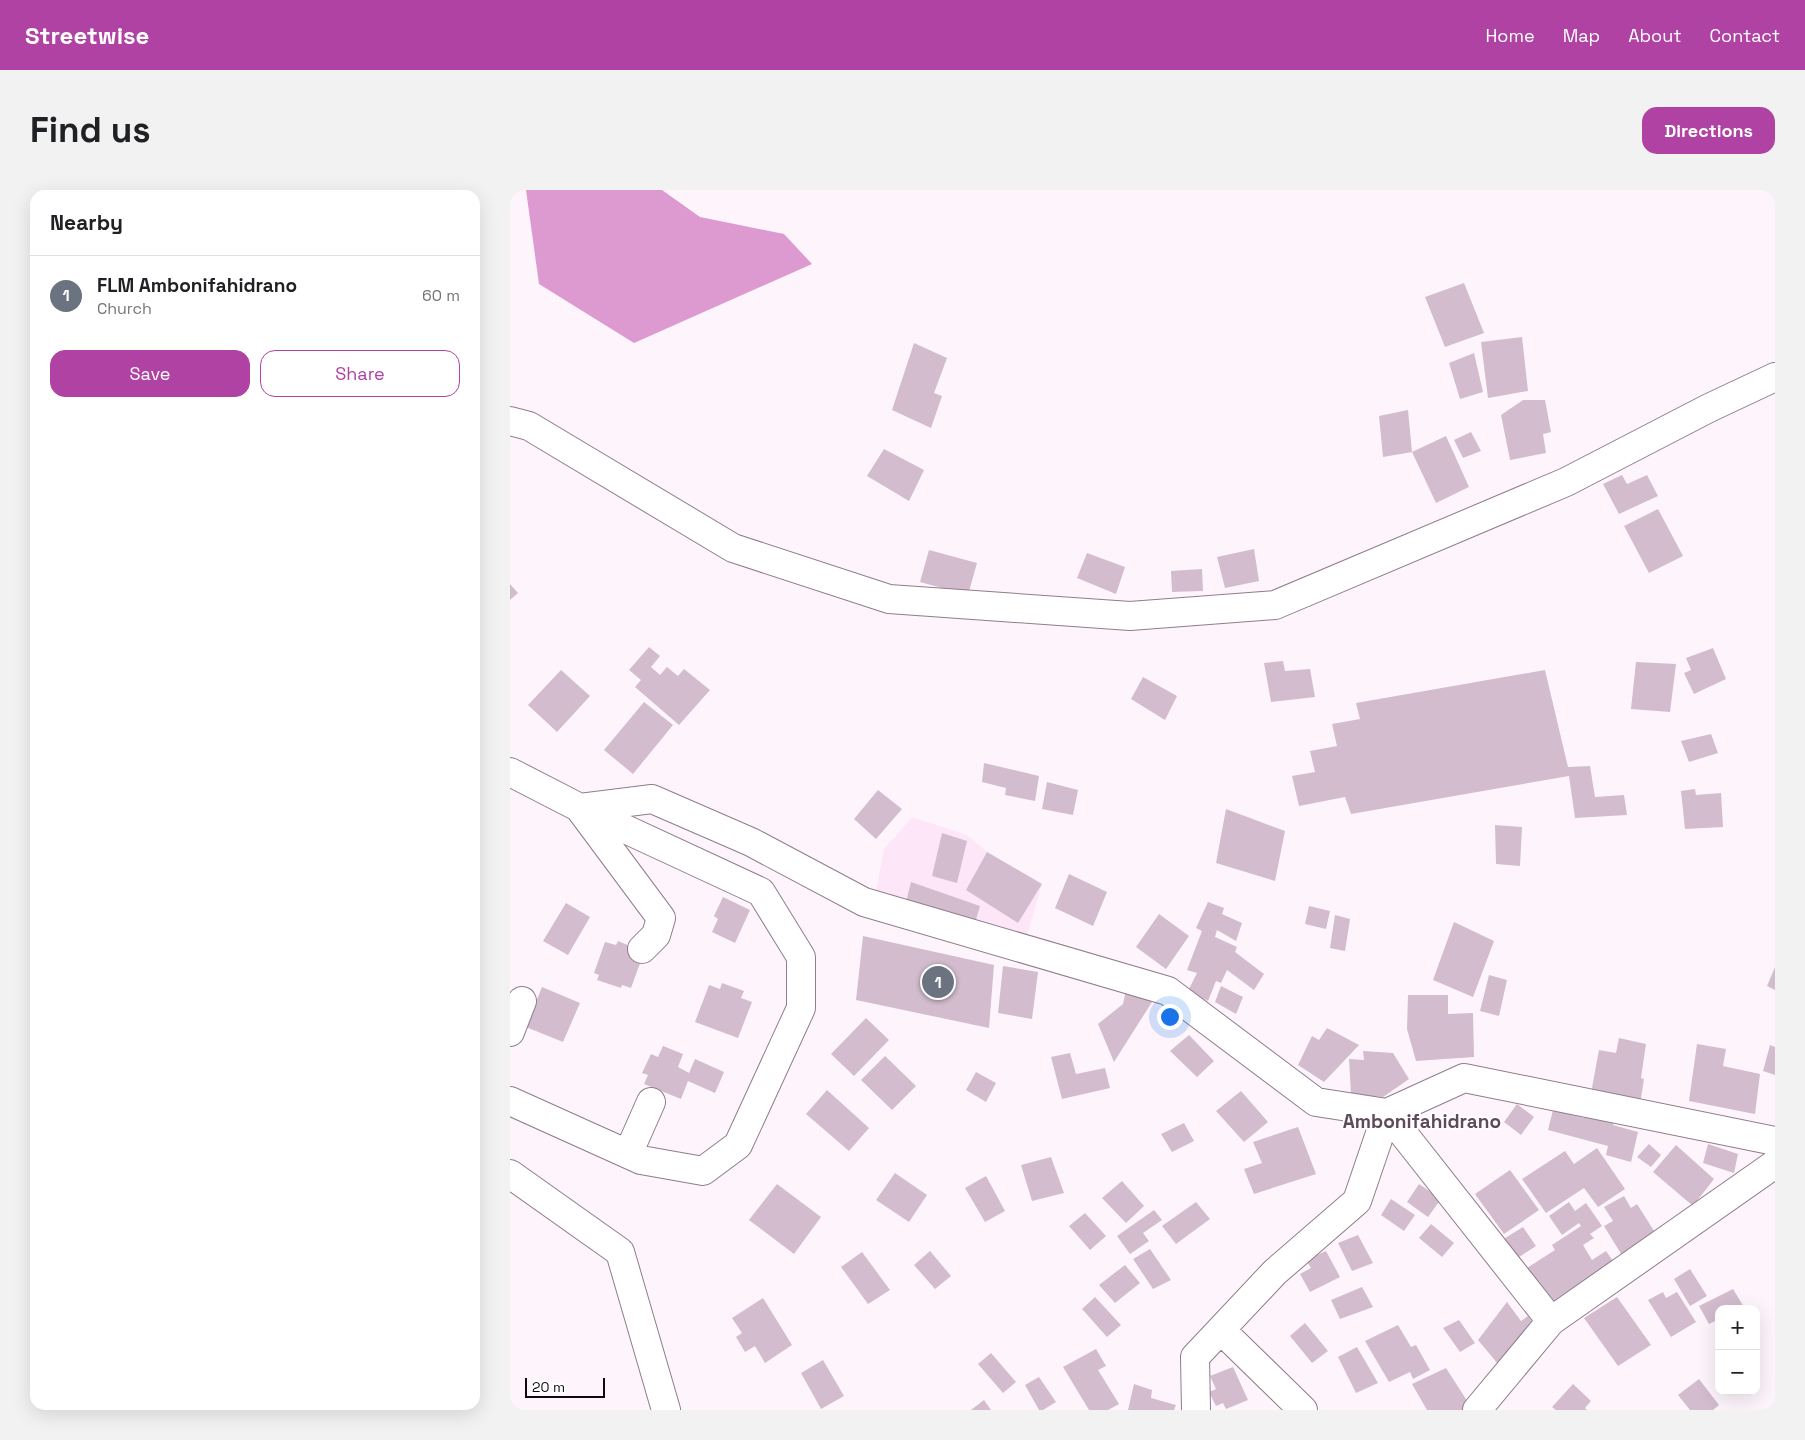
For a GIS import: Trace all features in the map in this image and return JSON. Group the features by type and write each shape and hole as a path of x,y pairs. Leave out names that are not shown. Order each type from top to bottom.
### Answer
{"street":[{"path":"510,421 529,426 733,548 880,596 1130,616 1275,605 1566,482 1709,408 1775,377"},
{"path":"510,772 580,808 760,892 801,957 801,1008 738,1145 703,1171 641,1160 510,1101"},
{"path":"580,808 652,799 750,842 864,902 1168,992 1316,1102 1387,1113 1464,1078 1775,1141"},
{"path":"580,808 661,918 656,935 642,949"},
{"path":"510,1032 522,1001"},
{"path":"628,1154 650,1102"},
{"path":"1387,1113 1551,1321"},
{"path":"1196,1410 1195,1357 1275,1272 1357,1201 1387,1113"},
{"path":"1477,1410 1551,1321 1775,1164"},
{"path":"510,1174 620,1252 666,1410"},
{"path":"1221,1330 1303,1410"}],"shaded area":[{"path":"526,190 662,190 700,217 784,234 812,264 634,343 539,284"},
{"path":"912,817 967,835 987,852 1042,884 1024,946 874,902 884,849"}],"building":[{"path":"1464,283 1484,333 1445,347 1425,297"},
{"path":"1522,337 1528,391 1488,398 1481,342"},
{"path":"914,343 947,358 934,393 942,396 931,428 892,410"},
{"path":"1474,353 1483,392 1460,399 1449,363"},
{"path":"1523,400 1545,400 1551,432 1543,434 1546,453 1510,460 1501,415"},
{"path":"1408,410 1412,452 1383,457 1379,416"},
{"path":"1471,432 1481,451 1463,458 1454,440"},
{"path":"1446,436 1469,487 1436,503 1412,452"},
{"path":"884,449 924,470 909,501 867,476"},
{"path":"1622,475 1627,484 1647,475 1658,496 1619,514 1603,484"},
{"path":"1658,509 1683,556 1649,573 1624,526"},
{"path":"1254,549 1259,581 1225,588 1217,557"},
{"path":"929,550 977,563 968,595 920,582"},
{"path":"1087,553 1125,567 1116,594 1077,578"},
{"path":"1202,569 1203,591 1172,592 1171,571"},
{"path":"510,584 518,593 510,600"},
{"path":"649,647 660,656 651,667 660,675 667,667 678,676 684,669 710,690 679,725 635,687 641,680 629,670"},
{"path":"1713,648 1726,679 1694,694 1684,673 1691,670 1686,658"},
{"path":"1283,661 1285,671 1310,669 1315,697 1271,702 1264,663"},
{"path":"1636,662 1676,664 1670,712 1631,709"},
{"path":"561,670 590,696 557,732 528,705"},
{"path":"1545,670 1568,767 1590,766 1595,797 1624,795 1627,815 1575,818 1569,776 1351,814 1345,797 1299,806 1292,776 1315,772 1310,751 1337,746 1332,724 1360,719 1356,703"},
{"path":"1143,677 1177,696 1165,720 1131,699"},
{"path":"644,702 673,725 633,774 604,750"},
{"path":"1711,734 1718,753 1689,762 1681,741"},
{"path":"984,763 1039,776 1035,801 1005,795 1006,788 982,782"},
{"path":"1047,782 1078,790 1073,815 1042,809"},
{"path":"1695,789 1696,795 1721,793 1723,827 1685,829 1681,791"},
{"path":"878,790 902,809 876,839 854,819"},
{"path":"1226,809 1285,831 1275,881 1216,863"},
{"path":"1495,825 1522,827 1520,866 1496,864"},
{"path":"942,833 967,841 957,883 932,876"},
{"path":"987,852 1042,884 1018,923 966,890"},
{"path":"1069,874 1107,892 1093,926 1055,908"},
{"path":"911,882 980,906 973,930 904,910"},
{"path":"723,897 750,910 735,943 712,932 718,919 714,916"},
{"path":"1208,902 1224,908 1222,914 1242,923 1236,941 1217,930 1215,937 1237,947 1235,952 1264,974 1254,990 1227,970 1221,983 1216,981 1208,1001 1188,991 1197,973 1187,970 1202,931 1196,928"},
{"path":"566,903 590,917 568,955 543,941"},
{"path":"1309,906 1330,911 1326,929 1305,924"},
{"path":"1159,914 1189,936 1166,969 1136,947"},
{"path":"1335,915 1350,919 1345,951 1330,948"},
{"path":"1454,922 1494,941 1473,997 1433,980"},
{"path":"863,936 994,965 989,1028 856,1000"},
{"path":"618,941 635,948 643,955 631,988 622,985 621,988 597,980 599,975 594,973 605,942 616,945"},
{"path":"1003,966 1038,972 1032,1019 998,1013"},
{"path":"1775,967 1775,990 1767,986"},
{"path":"1489,975 1507,980 1499,1016 1480,1011"},
{"path":"722,983 744,991 741,998 752,1002 738,1038 695,1022 709,985 720,989"},
{"path":"1221,986 1243,997 1236,1014 1215,1002"},
{"path":"542,987 580,1003 563,1042 526,1027"},
{"path":"1126,990 1152,1002 1114,1062 1098,1024 1123,1004"},
{"path":"1408,995 1448,995 1448,1014 1473,1013 1474,1057 1416,1061 1407,1029"},
{"path":"866,1018 889,1040 854,1076 831,1054"},
{"path":"1327,1028 1359,1045 1324,1082 1298,1065 1312,1036 1319,1040"},
{"path":"1189,1035 1214,1061 1197,1077 1170,1051"},
{"path":"1619,1038 1646,1044 1641,1078 1644,1079 1640,1104 1591,1093 1599,1050 1616,1053"},
{"path":"1697,1044 1726,1049 1723,1066 1760,1074 1755,1114 1689,1101"},
{"path":"1770,1045 1775,1047 1775,1075 1763,1071"},
{"path":"663,1046 683,1054 678,1067 689,1073 695,1059 724,1072 715,1093 688,1081 681,1099 644,1084 648,1075 642,1073 651,1054 658,1057"},
{"path":"1363,1051 1393,1053 1409,1079 1383,1097 1351,1094 1349,1059 1364,1060"},
{"path":"1070,1053 1076,1074 1105,1068 1110,1088 1062,1099 1051,1057"},
{"path":"885,1056 916,1086 892,1110 861,1080"},
{"path":"976,1072 996,1083 986,1102 966,1090"},
{"path":"827,1090 869,1128 849,1151 806,1114"},
{"path":"1241,1091 1268,1122 1244,1142 1216,1111"},
{"path":"1517,1104 1534,1117 1521,1135 1504,1122"},
{"path":"1553,1110 1584,1118 1585,1113 1614,1121 1613,1125 1638,1132 1631,1162 1606,1155 1608,1146 1548,1130"},
{"path":"1184,1123 1194,1141 1172,1152 1161,1134"},
{"path":"1298,1127 1316,1174 1254,1194 1244,1169 1262,1163 1253,1142"},
{"path":"1649,1144 1661,1155 1651,1167 1637,1157"},
{"path":"1708,1144 1738,1154 1734,1173 1703,1163"},
{"path":"1676,1145 1714,1179 1693,1206 1653,1172"},
{"path":"1597,1148 1625,1189 1598,1207 1584,1188 1546,1213 1522,1179 1565,1151 1574,1164"},
{"path":"1051,1157 1064,1193 1032,1201 1021,1165"},
{"path":"1510,1170 1539,1210 1504,1234 1475,1194"},
{"path":"895,1173 927,1195 909,1222 876,1200"},
{"path":"986,1176 1005,1211 985,1222 965,1188"},
{"path":"1122,1181 1144,1206 1126,1223 1102,1198"},
{"path":"777,1184 821,1217 794,1254 749,1220"},
{"path":"1419,1184 1441,1199 1428,1217 1407,1202"},
{"path":"1624,1196 1631,1208 1637,1204 1658,1237 1623,1257 1604,1226 1613,1221 1604,1207"},
{"path":"1391,1199 1415,1215 1404,1231 1381,1215"},
{"path":"1196,1202 1210,1219 1176,1244 1162,1226"},
{"path":"1569,1202 1575,1211 1586,1203 1602,1226 1590,1234 1594,1238 1583,1245 1592,1260 1606,1251 1618,1268 1598,1272 1552,1302 1527,1268 1555,1250 1552,1245 1581,1226 1579,1223 1562,1235 1549,1216"},
{"path":"1154,1210 1162,1220 1143,1233 1149,1241 1130,1254 1117,1236"},
{"path":"1085,1213 1106,1236 1090,1250 1069,1226"},
{"path":"1431,1224 1454,1243 1442,1257 1419,1238"},
{"path":"1523,1227 1536,1246 1516,1259 1502,1240"},
{"path":"1358,1235 1373,1263 1352,1271 1338,1243"},
{"path":"1150,1249 1171,1280 1153,1289 1133,1259"},
{"path":"930,1251 951,1276 935,1289 914,1265"},
{"path":"1326,1251 1340,1277 1310,1292 1300,1274 1311,1268 1306,1260"},
{"path":"862,1252 890,1290 868,1304 841,1267"},
{"path":"1125,1265 1140,1283 1115,1303 1099,1285"},
{"path":"1690,1269 1707,1296 1690,1306 1674,1279"},
{"path":"1362,1287 1373,1307 1340,1319 1331,1300"},
{"path":"1733,1289 1743,1305 1715,1305 1715,1321 1709,1324 1699,1306"},
{"path":"1663,1292 1666,1298 1677,1292 1696,1322 1671,1337 1648,1300"},
{"path":"1095,1297 1121,1325 1107,1337 1082,1309"},
{"path":"1617,1297 1651,1345 1618,1366 1584,1318"},
{"path":"763,1298 792,1345 765,1363 755,1346 745,1352 736,1337 742,1333 732,1318"},
{"path":"1507,1302 1521,1321 1528,1316 1538,1330 1498,1364 1478,1340"},
{"path":"1459,1320 1475,1343 1460,1352 1443,1328"},
{"path":"1305,1323 1328,1351 1312,1363 1290,1336"},
{"path":"1398,1325 1411,1347 1416,1345 1430,1370 1413,1379 1410,1372 1389,1382 1365,1341"},
{"path":"1357,1347 1378,1383 1356,1393 1338,1357"},
{"path":"1096,1349 1106,1366 1098,1370 1119,1404 1108,1410 1089,1410 1063,1367"},
{"path":"991,1353 1016,1382 1003,1393 978,1364"},
{"path":"823,1360 844,1396 821,1409 801,1373"},
{"path":"1233,1367 1248,1400 1226,1409 1223,1403 1216,1406 1209,1392 1216,1389 1210,1376"},
{"path":"1446,1368 1473,1410 1427,1410 1412,1384"},
{"path":"1039,1377 1056,1402 1043,1410 1039,1410 1025,1385"},
{"path":"1699,1379 1719,1405 1713,1410 1690,1410 1678,1395"},
{"path":"1134,1384 1152,1390 1151,1398 1176,1405 1174,1410 1128,1410"},
{"path":"1573,1384 1591,1401 1585,1408 1587,1410 1556,1410 1552,1407"},
{"path":"984,1400 991,1410 971,1410"}],"place":[{"name":"FLM Ambonifahidrano","path":"938,982"}],"district":[{"name":"Ambonifahidrano","path":"1422,1121"}]}
